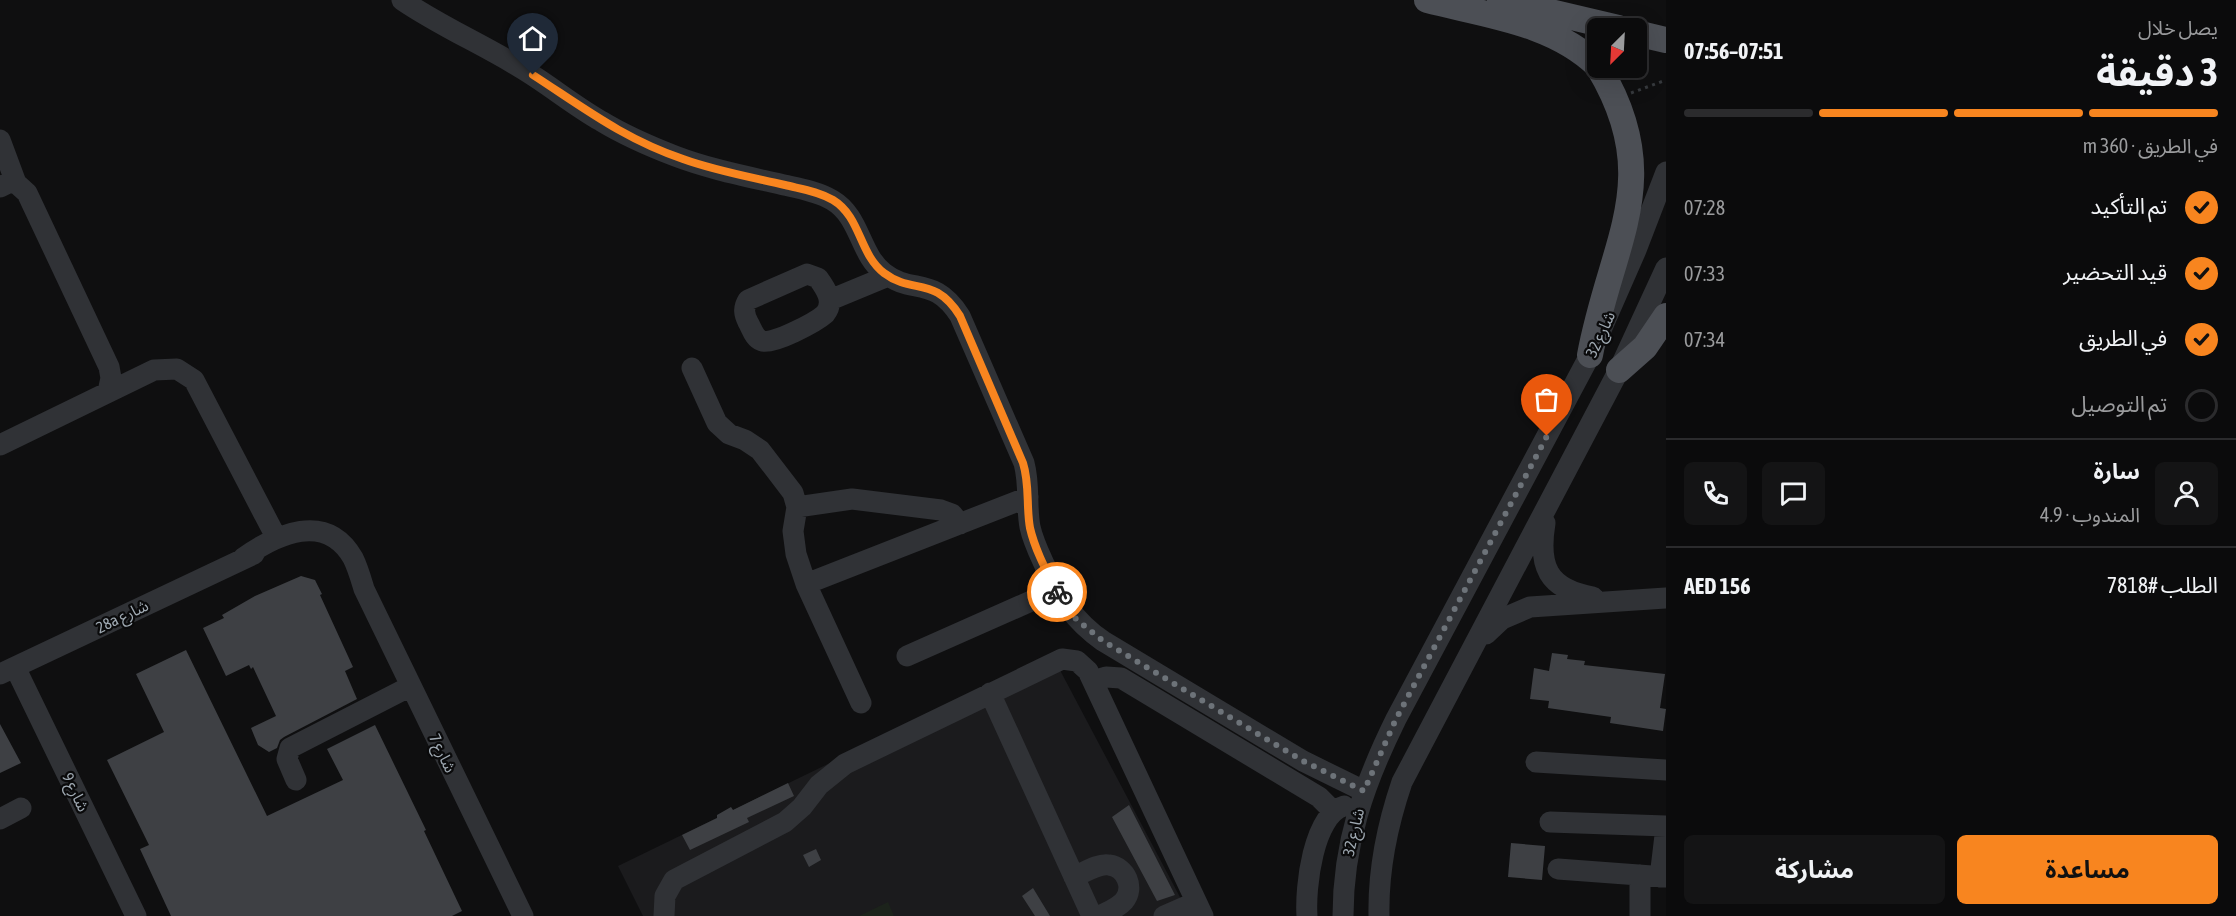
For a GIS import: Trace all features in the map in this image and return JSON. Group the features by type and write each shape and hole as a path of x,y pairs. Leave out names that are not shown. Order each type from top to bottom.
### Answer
{"main road":[{"path":"1427,0 1546,32 1587,57"},
{"path":"1500,0 1587,21"},
{"path":"1647,36 1666,40"},
{"path":"1590,355 1602,309 1637,217 1644,183 1644,165 1639,138 1630,112 1607,78"},
{"path":"1618,370 1645,347 1666,316"}],"street":[{"path":"402,0 438,23 519,66 599,120 655,149 714,169 813,192 834,201 850,216 875,265 888,276 903,283 936,291 946,298 960,316 1023,463 1028,485 1028,512 1034,543 1056,590 1076,619 1103,641 1361,798"},
{"path":"0,140 8,185 27,193 109,367 111,378 108,392"},
{"name":"شارع 32","path":"1343,916 1346,859 1361,798 1396,719 1590,355 1636,250 1666,172"},
{"name":"شارع 32","path":"1379,916 1382,857 1399,791 1419,747 1618,370 1666,268"},
{"path":"830,300 888,276"},
{"path":"692,368 717,423 729,434 745,440 760,450 790,487 797,507 793,531 794,547 806,584 861,703"},
{"path":"0,445 154,370 177,369 194,380 276,537"},
{"path":"806,584 1028,497"},
{"path":"797,507 860,500 941,510 952,514 960,524"},
{"path":"1547,507 1541,550 1550,575 1572,592 1611,600"},
{"name":"28a شارع","path":"243,558 276,537 307,530 333,538 340,543 353,558 364,589"},
{"name":"28a شارع","path":"7,671 243,558 277,546 308,543 334,555 364,589"},
{"path":"1611,600 1615,594 1628,586 1666,584"},
{"name":"شارع 7","path":"364,589 523,916"},
{"path":"907,656 1056,590"},
{"path":"1470,653 1491,628 1515,611 1545,604 1666,598"},
{"path":"664,916 665,896 669,888 682,875 785,822 802,807 831,774 853,760 1062,659 1077,661 1083,665 1093,681 1199,909 1164,916"},
{"name":"شارع 9","path":"7,671 136,916"},
{"path":"1093,681 1106,677 1121,678 1319,797 1333,812"},
{"path":"296,780 286,759 290,748 411,686"},
{"path":"990,693 1092,916"},
{"path":"1536,762 1666,770"},
{"path":"1307,916 1308,880 1326,819 1340,807 1361,798"},
{"path":"0,819 21,808"},
{"path":"1550,822 1666,826 1655,876 1640,916"},
{"path":"1074,877 1102,865 1121,870 1126,876 1129,889 1124,902 1100,916"},
{"path":"1558,869 1655,876"}],"path":[{"path":"1621,96 1666,80"}],"shaded area":[{"path":"1052,655 1190,916 643,916 618,866"},
{"path":"888,902 894,916 859,916"}],"building":[{"path":"301,576 315,580 322,594 320,595 353,667 345,671 357,699 284,737 277,748 269,752 258,745 251,728 276,716 253,667 251,669 249,665 226,676 203,628 224,618 222,615 255,596"},
{"path":"186,650 267,816 343,780 327,749 375,725 462,911 452,916 171,916 140,849 149,845 107,760 164,732 136,674"},
{"path":"1552,653 1568,655 1567,659 1585,661 1584,665 1665,674 1660,708 1666,709 1663,731 1610,723 1611,717 1548,708 1549,701 1530,699 1534,668 1549,671"},
{"path":"0,724 21,763 0,773"},
{"path":"788,783 794,796 747,818 749,822 690,850 682,835 717,818 717,815 731,807 733,810"},
{"path":"1129,805 1175,895 1157,901 1112,817"},
{"path":"1511,843 1545,846 1542,880 1508,877"},
{"path":"816,849 821,860 809,867 803,855"},
{"path":"1033,888 1050,916 1035,916 1022,896"}],"way so far":[{"path":"1057,592 1076,619 1103,641 1303,761 1364,791 1396,719 1547,436"}],"route":[{"path":"533,75 599,120 655,149 714,169 824,195 843,208 850,216 869,256 883,273 903,283 926,287 946,298 960,316 1023,463 1027,474 1030,528 1034,543 1057,592"}]}
